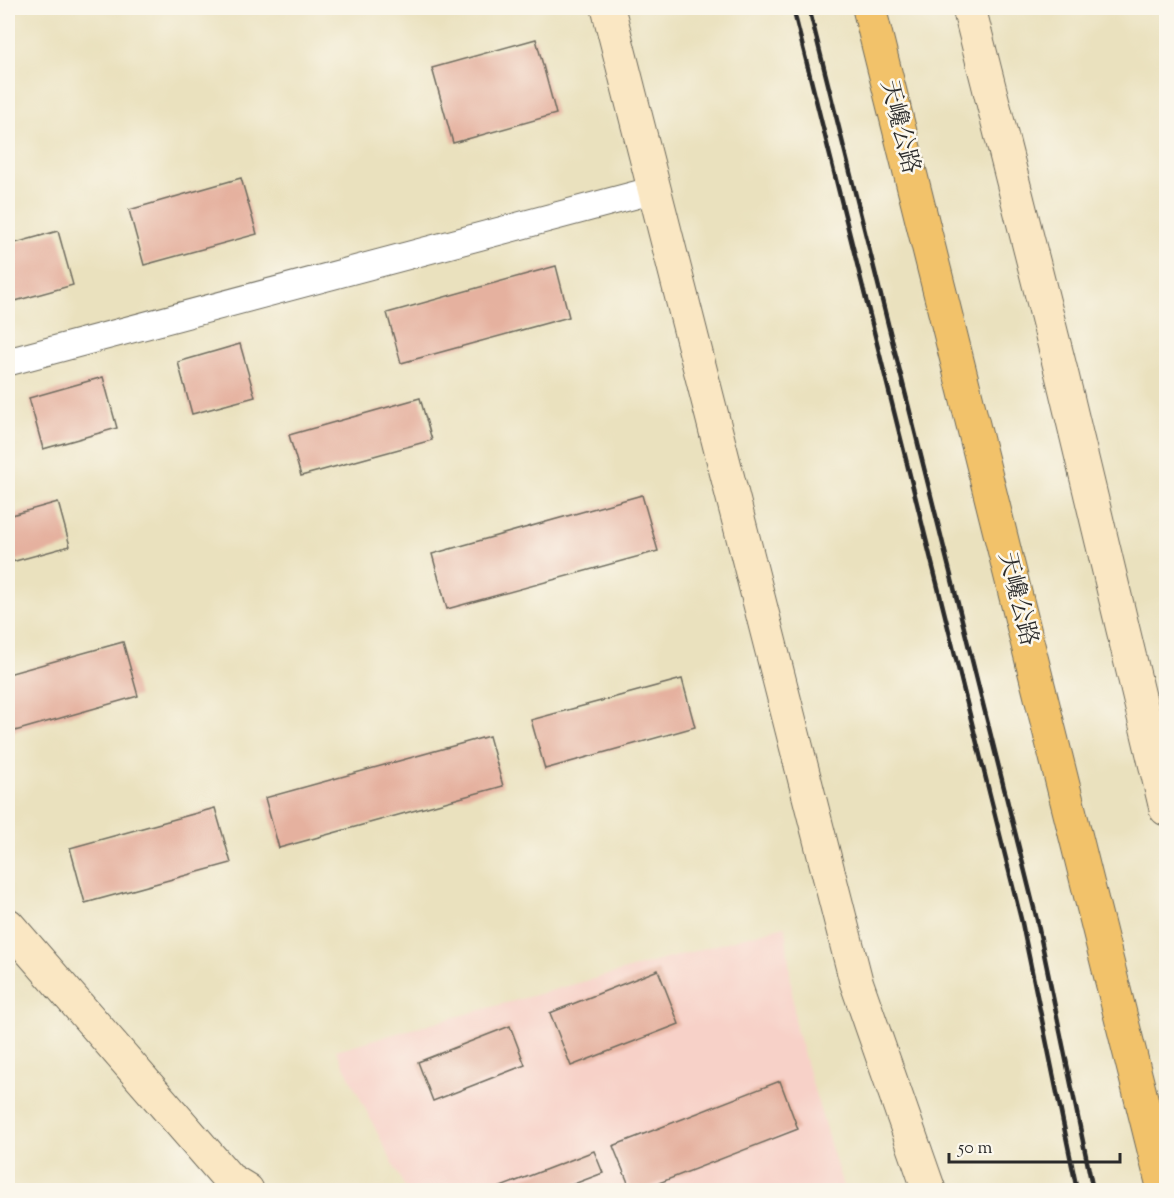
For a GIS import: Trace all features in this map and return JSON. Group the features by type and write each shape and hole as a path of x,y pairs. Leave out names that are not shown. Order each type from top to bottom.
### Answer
{"highway":[{"name":"天巉公路","path":"869,8 1164,1191"}],"main road":[{"path":"608,8 856,981 929,1191"},
{"path":"969,8 1065,387 1167,809"},
{"path":"990,8 1084,370 1167,714"},
{"path":"8,925 229,1179 247,1191"}],"street":[{"path":"8,362 654,190"}],"shaded area":[{"path":"785,926 796,1029 844,1190 406,1190 336,1050"}],"building":[{"path":"536,39 556,114 453,143 432,68"},
{"path":"241,178 257,234 144,265 129,210"},
{"path":"58,231 73,285 8,303 8,245"},
{"path":"556,266 569,317 401,363 387,313"},
{"path":"240,344 255,397 192,414 178,362"},
{"path":"103,377 117,428 43,449 29,398"},
{"path":"420,398 432,440 301,476 289,435"},
{"path":"642,495 658,551 447,609 432,554"},
{"path":"58,502 70,546 8,563 8,516"},
{"path":"123,642 138,696 8,733 8,674"},
{"path":"682,679 695,727 545,769 531,720"},
{"path":"489,736 503,786 279,848 265,798"},
{"path":"215,808 231,863 85,903 70,848"},
{"path":"658,970 679,1024 571,1066 550,1013"},
{"path":"510,1026 525,1065 433,1101 418,1062"},
{"path":"780,1081 798,1129 641,1190 631,1190 613,1146"},
{"path":"594,1151 603,1173 558,1190 493,1190"}],"railway":[{"path":"793,8 1022,923 1077,1190"},
{"path":"809,8 1037,920 1093,1190"}]}
